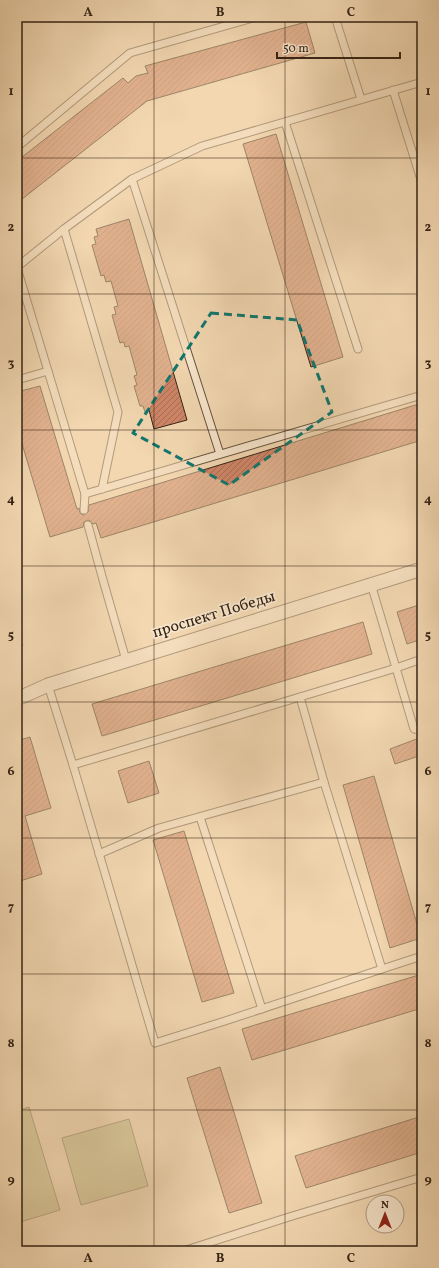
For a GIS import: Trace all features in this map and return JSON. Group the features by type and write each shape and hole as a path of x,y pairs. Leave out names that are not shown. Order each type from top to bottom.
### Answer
{"street":[{"name":"проспект Победы","path":"17,699 48,685 422,569"}],"lane":[{"path":"17,147 130,53 256,17"},
{"path":"335,17 361,99"},
{"path":"84,510 85,494 17,268 64,229 132,179 202,146 422,82"},
{"path":"393,90 422,183"},
{"path":"285,122 358,349"},
{"path":"132,179 220,454"},
{"path":"64,229 118,412 102,489"},
{"path":"17,380 48,371"},
{"path":"85,494 422,395"},
{"path":"88,525 102,580 126,660"},
{"path":"371,584 414,729 422,730"},
{"path":"73,765 422,659"},
{"path":"48,685 155,1042 262,1009 422,956"},
{"path":"300,697 324,782 382,969"},
{"path":"99,854 160,828 324,782"},
{"path":"200,817 262,1009"},
{"path":"182,1251 422,1177"}],"highlighted area":[{"path":"211,313 297,320 332,412 229,485 133,433"}],"green space":[{"path":"17,627 23,646 17,648"},
{"path":"29,1107 60,1210 17,1223 17,1111"},
{"path":"129,1119 148,1186 81,1205 62,1138"}],"building":[{"path":"306,22 315,53 147,101 17,203 17,161 123,78 128,83 136,76 148,73 145,66"},
{"path":"276,134 343,357 311,367 243,144"},
{"path":"129,219 187,420 154,429 149,410 145,412 143,406 140,406 134,386 137,385 134,376 137,375 129,346 125,347 124,342 120,343 112,315 116,314 114,307 118,306 111,281 106,282 104,275 101,276 92,245 96,244 94,237 98,236 96,229"},
{"path":"40,386 77,509 79,508 80,513 83,515 88,512 89,505 422,403 422,440 101,538 96,523 93,524 89,520 84,522 83,527 50,537 17,427 17,392"},
{"path":"422,604 422,639 407,644 397,612"},
{"path":"363,622 372,654 102,736 92,704"},
{"path":"30,737 51,808 25,816 42,874 17,882 17,741"},
{"path":"422,737 422,755 395,764 390,749"},
{"path":"149,761 159,793 128,803 118,771"},
{"path":"374,776 421,938 390,948 343,785"},
{"path":"184,831 234,993 202,1002 153,840"},
{"path":"422,974 422,1008 252,1060 242,1029"},
{"path":"220,1067 262,1203 229,1213 187,1078"},
{"path":"422,1116 422,1152 306,1188 295,1156"}]}
